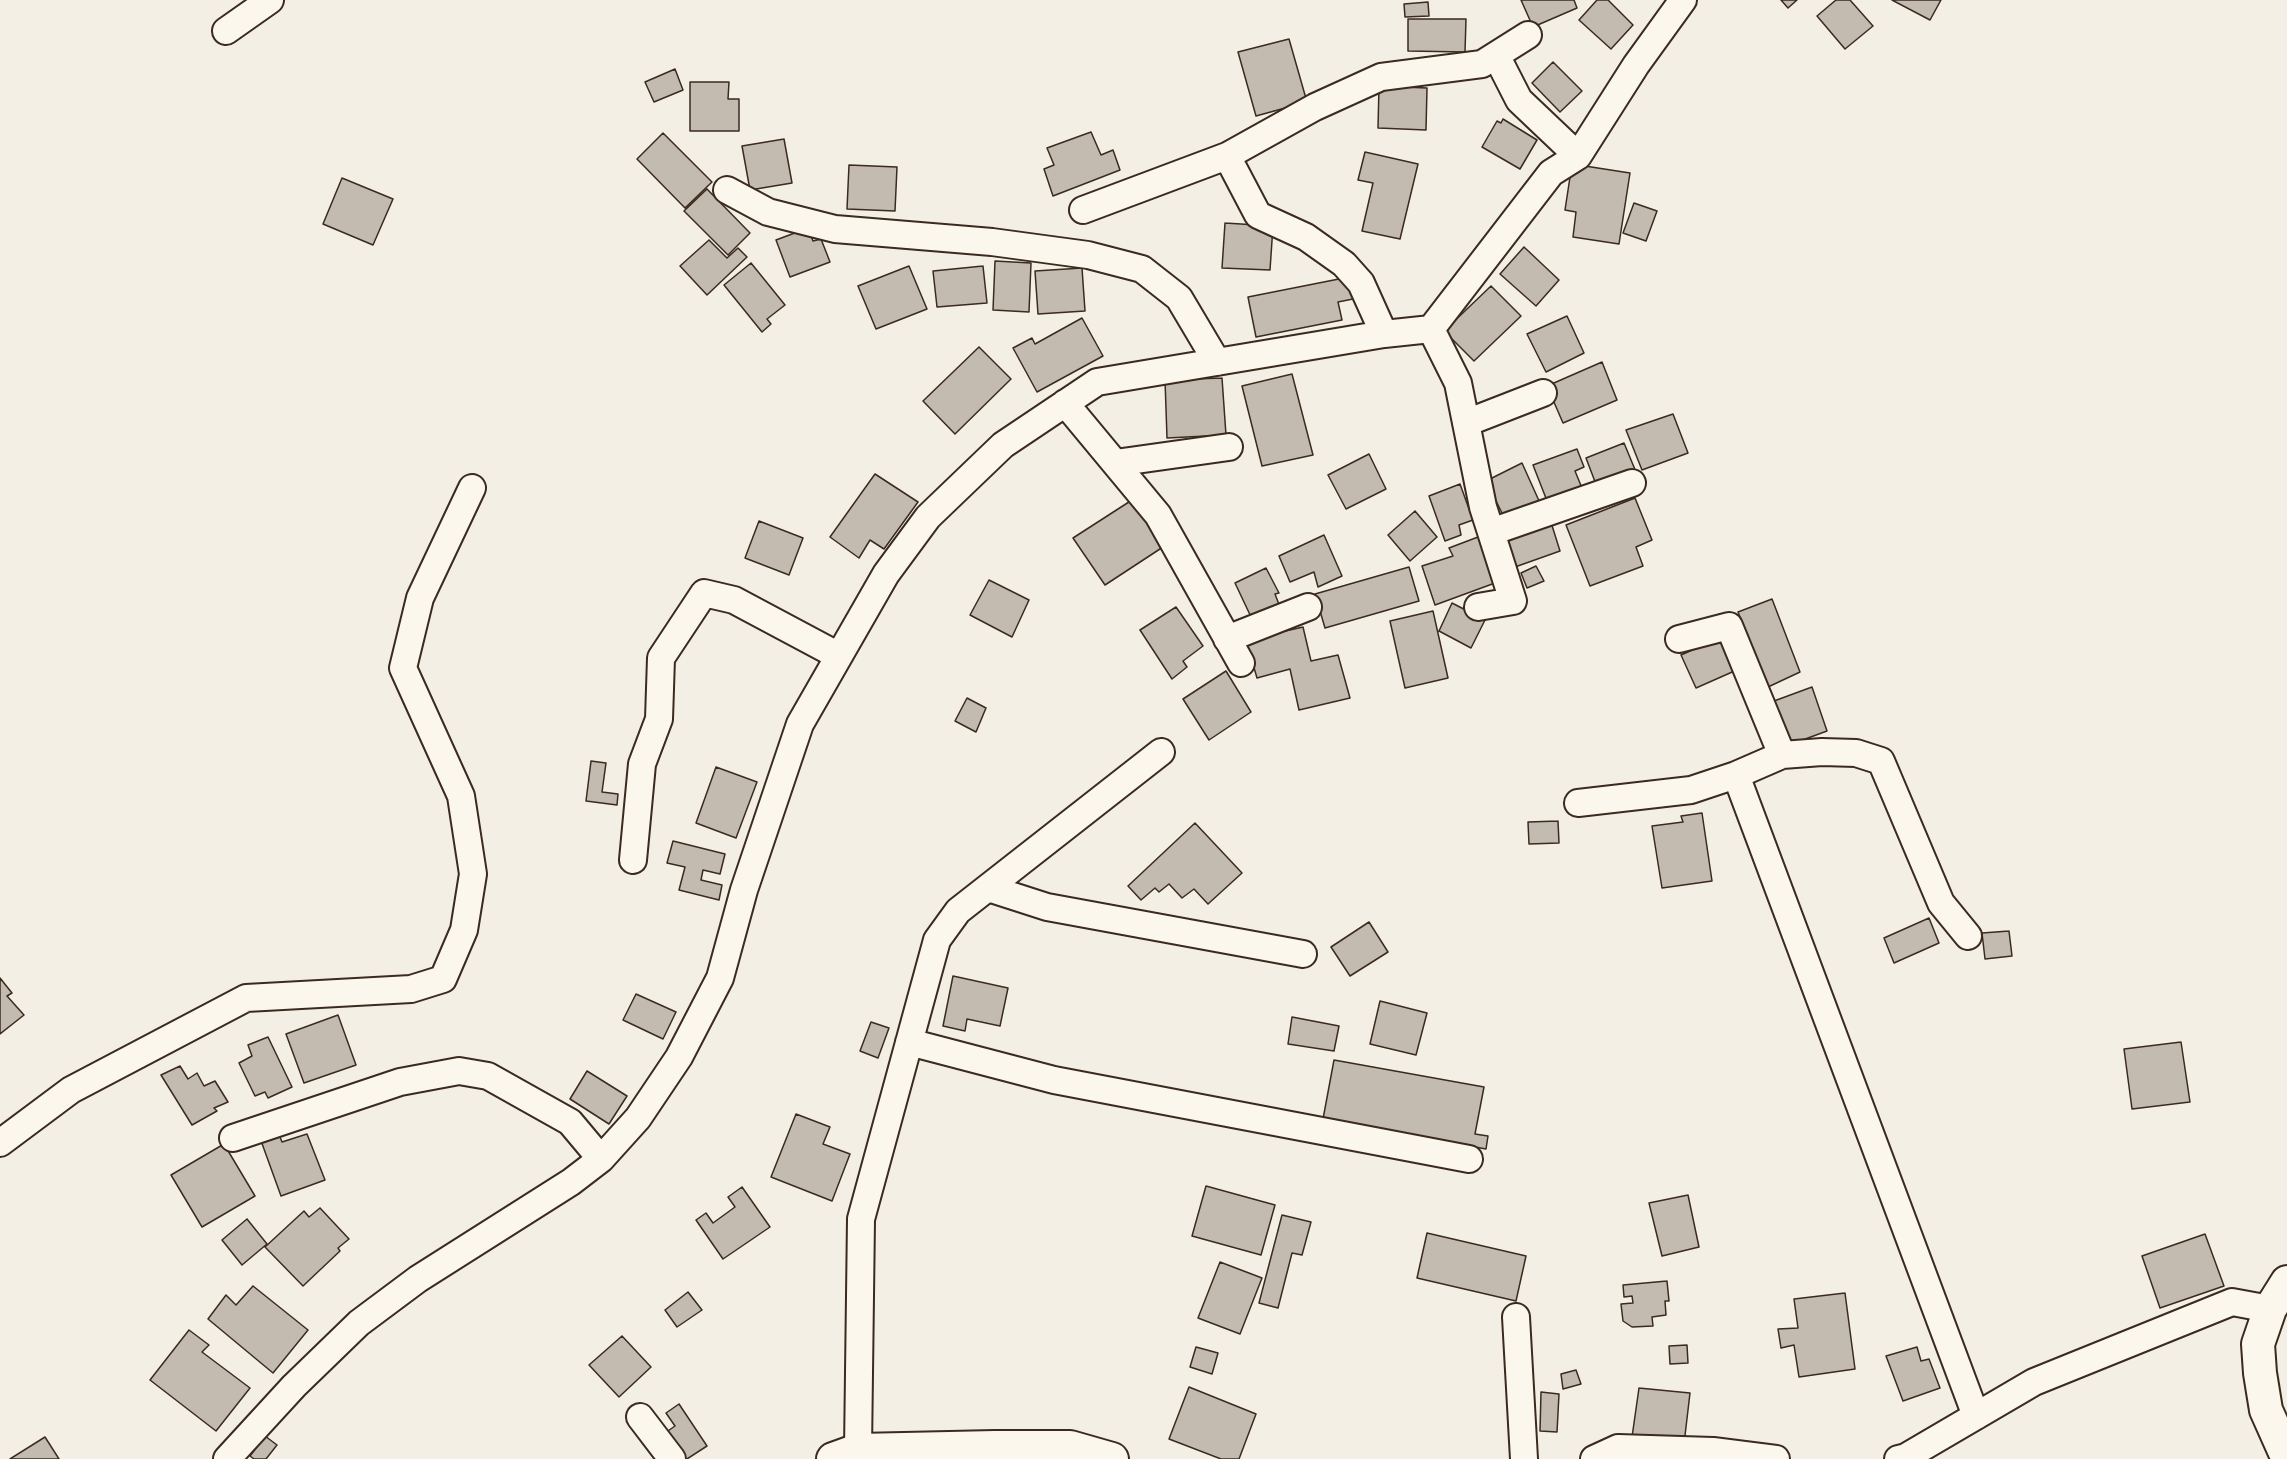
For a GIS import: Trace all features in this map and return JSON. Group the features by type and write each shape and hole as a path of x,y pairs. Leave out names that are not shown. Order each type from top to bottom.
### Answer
{"street":[{"path":"226,30 270,0"},
{"path":"227,1459 294,1386 359,1323 417,1279 571,1182 601,1159 638,1118 679,1057 720,978 744,890 800,724 886,574 928,517 1003,446 1097,382 1384,334 1431,329 1551,173 1578,156 1636,64 1683,0"},
{"path":"1083,210 1227,156 1315,107 1381,77 1482,64 1528,35"},
{"path":"1496,55 1519,100 1578,156"},
{"path":"1227,156 1258,215 1306,237 1344,264 1361,283 1384,334"},
{"path":"727,190 768,212 835,229 992,242 1088,255 1142,269 1179,298 1217,362"},
{"path":"1431,329 1458,383 1483,507 1513,601 1478,607"},
{"path":"1466,423 1544,393"},
{"path":"1065,403 1158,515 1241,663"},
{"path":"1114,463 1230,447"},
{"path":"1491,532 1632,483"},
{"path":"0,1143 71,1090 246,998 411,989 443,979 464,930 473,874 461,796 403,668 420,598 472,488"},
{"path":"633,860 642,764 659,719 661,658 704,593 734,600 839,656"},
{"path":"1227,639 1308,607"},
{"path":"1679,639 1729,626 1782,754"},
{"path":"1112,1459 1070,1447 1034,1453 846,1455 861,1219 937,940 958,911 1161,752"},
{"path":"1578,803 1691,790 1736,775 1782,754 1857,753 1881,761 1941,903 1968,936"},
{"path":"1736,775 1976,1416"},
{"path":"988,888 1047,907 1303,954"},
{"path":"909,1042 1054,1080 1469,1159"},
{"path":"233,1137 400,1082 459,1071 488,1076 570,1122 601,1159"},
{"path":"2287,1282 2270,1309 2258,1344 2265,1410 2287,1457"},
{"path":"1898,1459 1906,1457 2034,1382 2232,1302 2270,1309"},
{"path":"1516,1317 1524,1459"},
{"path":"640,1417 672,1459"},
{"path":"1594,1459 1618,1448 1713,1451 1776,1459"}],"building":[{"path":"1521,0 1574,0 1577,8 1533,27"},
{"path":"1597,0 1608,0 1633,25 1611,49 1579,20"},
{"path":"1781,0 1797,0 1788,8"},
{"path":"1836,0 1850,0 1873,26 1845,49 1817,16"},
{"path":"1892,0 1941,0 1930,20"},
{"path":"1428,2 1429,16 1405,17 1404,4"},
{"path":"1408,19 1466,19 1465,52 1408,51"},
{"path":"1289,39 1307,102 1256,116 1238,52"},
{"path":"1553,62 1582,91 1560,112 1532,83"},
{"path":"675,69 683,90 654,102 645,82"},
{"path":"690,82 729,82 728,99 739,99 739,131 690,131"},
{"path":"1379,86 1427,88 1426,130 1378,128"},
{"path":"1503,119 1537,140 1520,169 1482,147 1497,121 1501,123"},
{"path":"1091,132 1101,155 1113,150 1120,170 1053,196 1044,169 1054,165 1047,148"},
{"path":"663,133 712,182 685,208 637,159"},
{"path":"784,139 792,183 750,190 742,146"},
{"path":"1365,152 1418,164 1400,239 1362,231 1373,183 1358,180"},
{"path":"1572,164 1630,173 1619,244 1573,237 1576,212 1565,210"},
{"path":"849,165 897,167 895,211 847,209"},
{"path":"342,178 393,199 373,245 323,224"},
{"path":"707,189 750,233 728,255 684,211"},
{"path":"1634,203 1657,211 1646,241 1623,233"},
{"path":"1225,223 1273,226 1270,270 1222,268"},
{"path":"808,228 813,241 821,239 830,262 790,277 776,240"},
{"path":"709,240 727,258 738,248 747,257 707,295 680,266"},
{"path":"1524,247 1559,280 1536,306 1500,274"},
{"path":"995,261 1031,263 1029,312 993,310"},
{"path":"751,263 785,305 767,319 771,324 762,332 724,285"},
{"path":"909,266 927,309 876,329 858,286"},
{"path":"983,266 987,303 937,307 933,271"},
{"path":"1082,268 1085,311 1038,314 1035,271"},
{"path":"1349,277 1353,299 1338,302 1342,320 1256,337 1248,297"},
{"path":"1491,286 1521,316 1474,361 1444,331"},
{"path":"1567,316 1584,353 1546,372 1527,334"},
{"path":"1082,318 1103,356 1037,392 1013,348 1032,338 1035,344"},
{"path":"979,347 1011,379 955,434 923,401"},
{"path":"1602,362 1617,400 1563,423 1547,386"},
{"path":"1292,374 1313,455 1262,466 1242,386"},
{"path":"1222,378 1226,435 1167,438 1165,380"},
{"path":"1673,414 1688,453 1642,470 1626,430"},
{"path":"1624,443 1636,472 1597,487 1586,458"},
{"path":"1577,449 1584,467 1575,471 1584,493 1549,506 1533,465"},
{"path":"1369,454 1386,489 1346,509 1328,475"},
{"path":"1522,463 1540,503 1505,519 1486,481"},
{"path":"875,474 918,502 884,549 870,540 859,558 830,537"},
{"path":"1460,484 1473,520 1459,525 1461,535 1445,541 1429,496"},
{"path":"1635,498 1652,540 1636,547 1643,566 1590,586 1566,525"},
{"path":"1132,500 1163,547 1105,585 1073,538"},
{"path":"1415,511 1437,537 1410,561 1388,535"},
{"path":"1549,516 1560,551 1515,567 1503,534"},
{"path":"759,521 803,538 789,575 745,558"},
{"path":"1324,535 1342,576 1318,587 1314,572 1290,582 1279,556"},
{"path":"1478,537 1495,583 1435,605 1422,566 1453,556 1449,548"},
{"path":"1536,566 1544,581 1527,588 1521,573"},
{"path":"1409,567 1419,601 1325,628 1315,594"},
{"path":"1266,568 1279,593 1275,594 1280,607 1252,619 1235,583"},
{"path":"989,580 1029,600 1012,637 970,615"},
{"path":"1772,599 1800,672 1768,687 1738,612"},
{"path":"1452,603 1485,620 1471,648 1439,631"},
{"path":"1176,607 1203,646 1183,661 1187,667 1172,679 1140,630"},
{"path":"1433,611 1448,678 1405,688 1390,621"},
{"path":"1303,627 1311,661 1338,655 1350,698 1299,710 1290,669 1257,678 1246,640"},
{"path":"1724,636 1739,669 1696,688 1681,655"},
{"path":"1226,671 1251,712 1209,740 1183,699"},
{"path":"1812,687 1827,731 1789,745 1774,701"},
{"path":"967,698 986,708 976,732 955,721"},
{"path":"591,761 606,763 602,792 618,794 617,805 586,801"},
{"path":"716,767 757,782 736,838 696,823"},
{"path":"1702,813 1712,881 1662,888 1652,826 1683,822 1681,816"},
{"path":"1558,821 1559,843 1529,844 1528,822"},
{"path":"1195,823 1242,873 1208,904 1194,889 1182,898 1169,884 1159,892 1155,888 1141,900 1128,886"},
{"path":"673,841 725,854 720,874 703,870 701,880 722,885 719,900 679,890 685,867 667,863"},
{"path":"1929,918 1939,943 1894,963 1884,938"},
{"path":"1369,922 1388,952 1350,976 1331,947"},
{"path":"2009,931 2012,956 1985,959 1982,933"},
{"path":"953,976 1008,988 1000,1026 967,1019 965,1031 943,1026"},
{"path":"0,978 12,993 7,996 24,1015 0,1034"},
{"path":"636,994 676,1012 663,1039 623,1020"},
{"path":"1380,1001 1427,1013 1416,1055 1370,1044"},
{"path":"338,1015 356,1065 304,1083 286,1034"},
{"path":"1292,1017 1339,1026 1334,1051 1288,1044"},
{"path":"871,1022 889,1028 878,1058 860,1051"},
{"path":"268,1037 292,1087 268,1098 265,1092 255,1096 239,1063 252,1056 248,1045"},
{"path":"2181,1042 2190,1102 2132,1109 2124,1049"},
{"path":"1334,1060 1484,1087 1475,1134 1488,1136 1486,1149 1323,1119"},
{"path":"180,1066 188,1079 197,1073 204,1086 215,1081 228,1102 214,1108 217,1111 192,1125 161,1075"},
{"path":"587,1071 627,1096 609,1124 570,1099"},
{"path":"796,1114 830,1127 823,1144 850,1154 832,1201 771,1177"},
{"path":"278,1132 282,1142 307,1134 325,1180 281,1196 260,1138"},
{"path":"224,1144 255,1196 202,1227 171,1175"},
{"path":"1206,1186 1275,1205 1261,1255 1192,1236"},
{"path":"742,1187 770,1227 723,1259 696,1220 706,1213 713,1223 735,1207 728,1197"},
{"path":"1688,1195 1699,1247 1662,1256 1649,1203"},
{"path":"320,1208 349,1239 338,1248 340,1251 303,1286 265,1247 304,1211 309,1217"},
{"path":"1282,1215 1311,1222 1302,1255 1292,1253 1278,1308 1259,1303"},
{"path":"247,1219 267,1244 242,1265 222,1240"},
{"path":"1427,1233 1526,1256 1516,1301 1417,1278"},
{"path":"2205,1234 2224,1286 2160,1308 2142,1256"},
{"path":"1220,1262 1262,1278 1240,1334 1198,1318"},
{"path":"1667,1281 1669,1301 1665,1301 1666,1315 1652,1317 1653,1326 1632,1327 1623,1321 1621,1304 1633,1303 1632,1296 1624,1297 1623,1285"},
{"path":"253,1286 308,1330 273,1373 208,1319 226,1295 236,1305"},
{"path":"688,1292 702,1310 677,1327 665,1310"},
{"path":"1845,1293 1855,1369 1799,1377 1794,1345 1781,1348 1778,1329 1798,1328 1794,1299"},
{"path":"189,1330 209,1345 202,1352 250,1388 216,1431 150,1380"},
{"path":"622,1336 651,1367 619,1397 589,1365"},
{"path":"1687,1345 1688,1363 1670,1364 1669,1346"},
{"path":"1196,1347 1218,1353 1212,1374 1190,1367"},
{"path":"1917,1347 1921,1361 1929,1359 1940,1388 1903,1401 1886,1356"},
{"path":"1576,1370 1581,1384 1563,1389 1561,1374"},
{"path":"1189,1387 1256,1414 1239,1459 1221,1459 1169,1439"},
{"path":"1639,1388 1690,1393 1684,1444 1632,1437"},
{"path":"1541,1392 1559,1394 1557,1432 1540,1431"},
{"path":"679,1404 707,1446 687,1459 683,1459 665,1433 675,1426 666,1413"},
{"path":"265,1436 277,1445 266,1459 254,1459 250,1456"},
{"path":"45,1437 59,1459 10,1459"}]}
